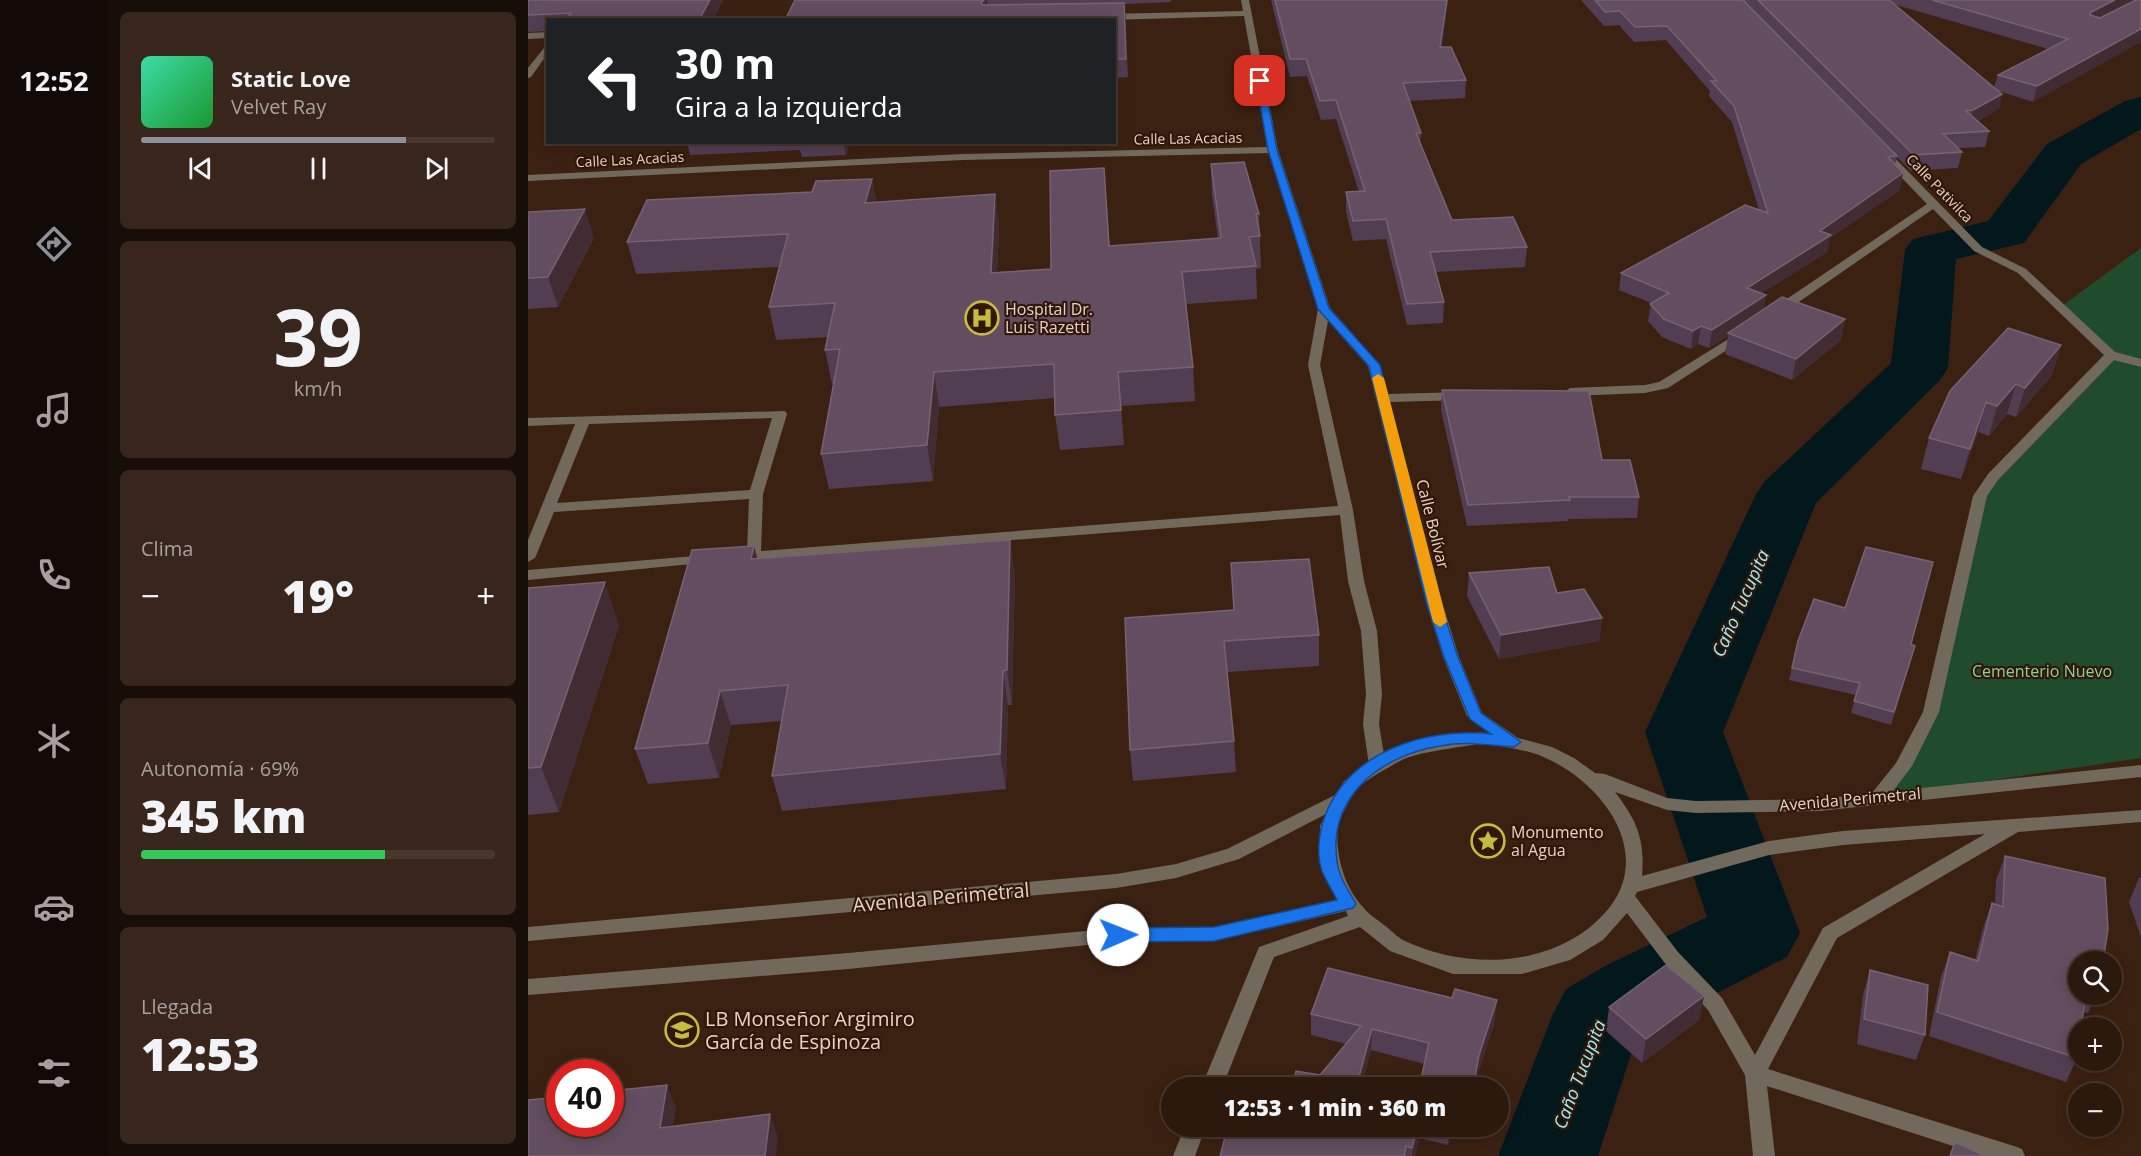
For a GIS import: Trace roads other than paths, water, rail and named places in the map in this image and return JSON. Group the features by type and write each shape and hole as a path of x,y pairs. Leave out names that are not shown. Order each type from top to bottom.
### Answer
{"street":[{"name":"Calle Bolívar","path":"1245,0 1273,150 1324,309 1374,365 1434,605 1451,657 1475,716 1514,742"},
{"path":"1093,17 1247,13"},
{"path":"528,36 546,35"},
{"path":"528,75 546,49"},
{"name":"Calle Pativilca","path":"1876,144 1978,249 2022,271 2110,355"},
{"name":"Calle Las Acacias","path":"528,178 963,157 1273,150"},
{"path":"1560,393 1663,386 1934,204"},
{"name":"Calle Bolívar","path":"1324,309 1314,365 1346,510 1356,580 1374,665 1371,724 1376,763"},
{"path":"1879,798 1903,766 1931,712 1980,496 1993,477 2110,355 2141,363"},
{"path":"1384,398 1478,395"},
{"path":"528,422 780,414 756,495 753,555"},
{"path":"528,558 584,419"},
{"path":"547,508 756,495"},
{"path":"528,575 753,555 1346,510"},
{"path":"1477,738 1514,742 1567,761 1603,789 1625,816 1633,839 1637,862 1630,892 1615,918 1598,935 1576,949 1551,959 1492,969 1433,960 1397,945 1361,919 1347,904 1330,869 1327,833 1339,800 1355,780 1376,763 1407,748 1441,740 1477,738"},
{"name":"Avenida Perimetral","path":"1567,761 1621,790 1667,804 1696,807 1820,804 2141,771"},
{"name":"Avenida Perimetral","path":"528,934 1126,879 1176,871 1233,854 1339,800"},
{"path":"1630,892 1703,866 1769,848 1843,838 2141,816"},
{"path":"1755,1074 1830,933 2013,826"},
{"path":"1630,892 1671,957 1715,1004 1755,1074 1764,1156"},
{"path":"528,987 848,961 1118,935 1214,934 1347,904"},
{"path":"1215,1077 1266,952 1361,919"},
{"path":"1755,1074 2014,1156"},
{"path":"1184,1156 1192,1137"}],"waterway":[{"name":"Caño Tucupita","path":"1548,1156 1598,1016 1637,992 1756,933 1684,732 1787,496 1919,368 1931,250 2006,232 2064,154 2141,110"}],"place":[{"name":"Hospital Dr. Luis Razetti","path":"982,318"},
{"name":"Monumento al Agua","path":"1488,841"},
{"name":"LB Monseñor Argimiro García de Espinoza","path":"682,1030"}],"park label":[{"name":"Cementerio Nuevo","path":"2042,671"}]}
